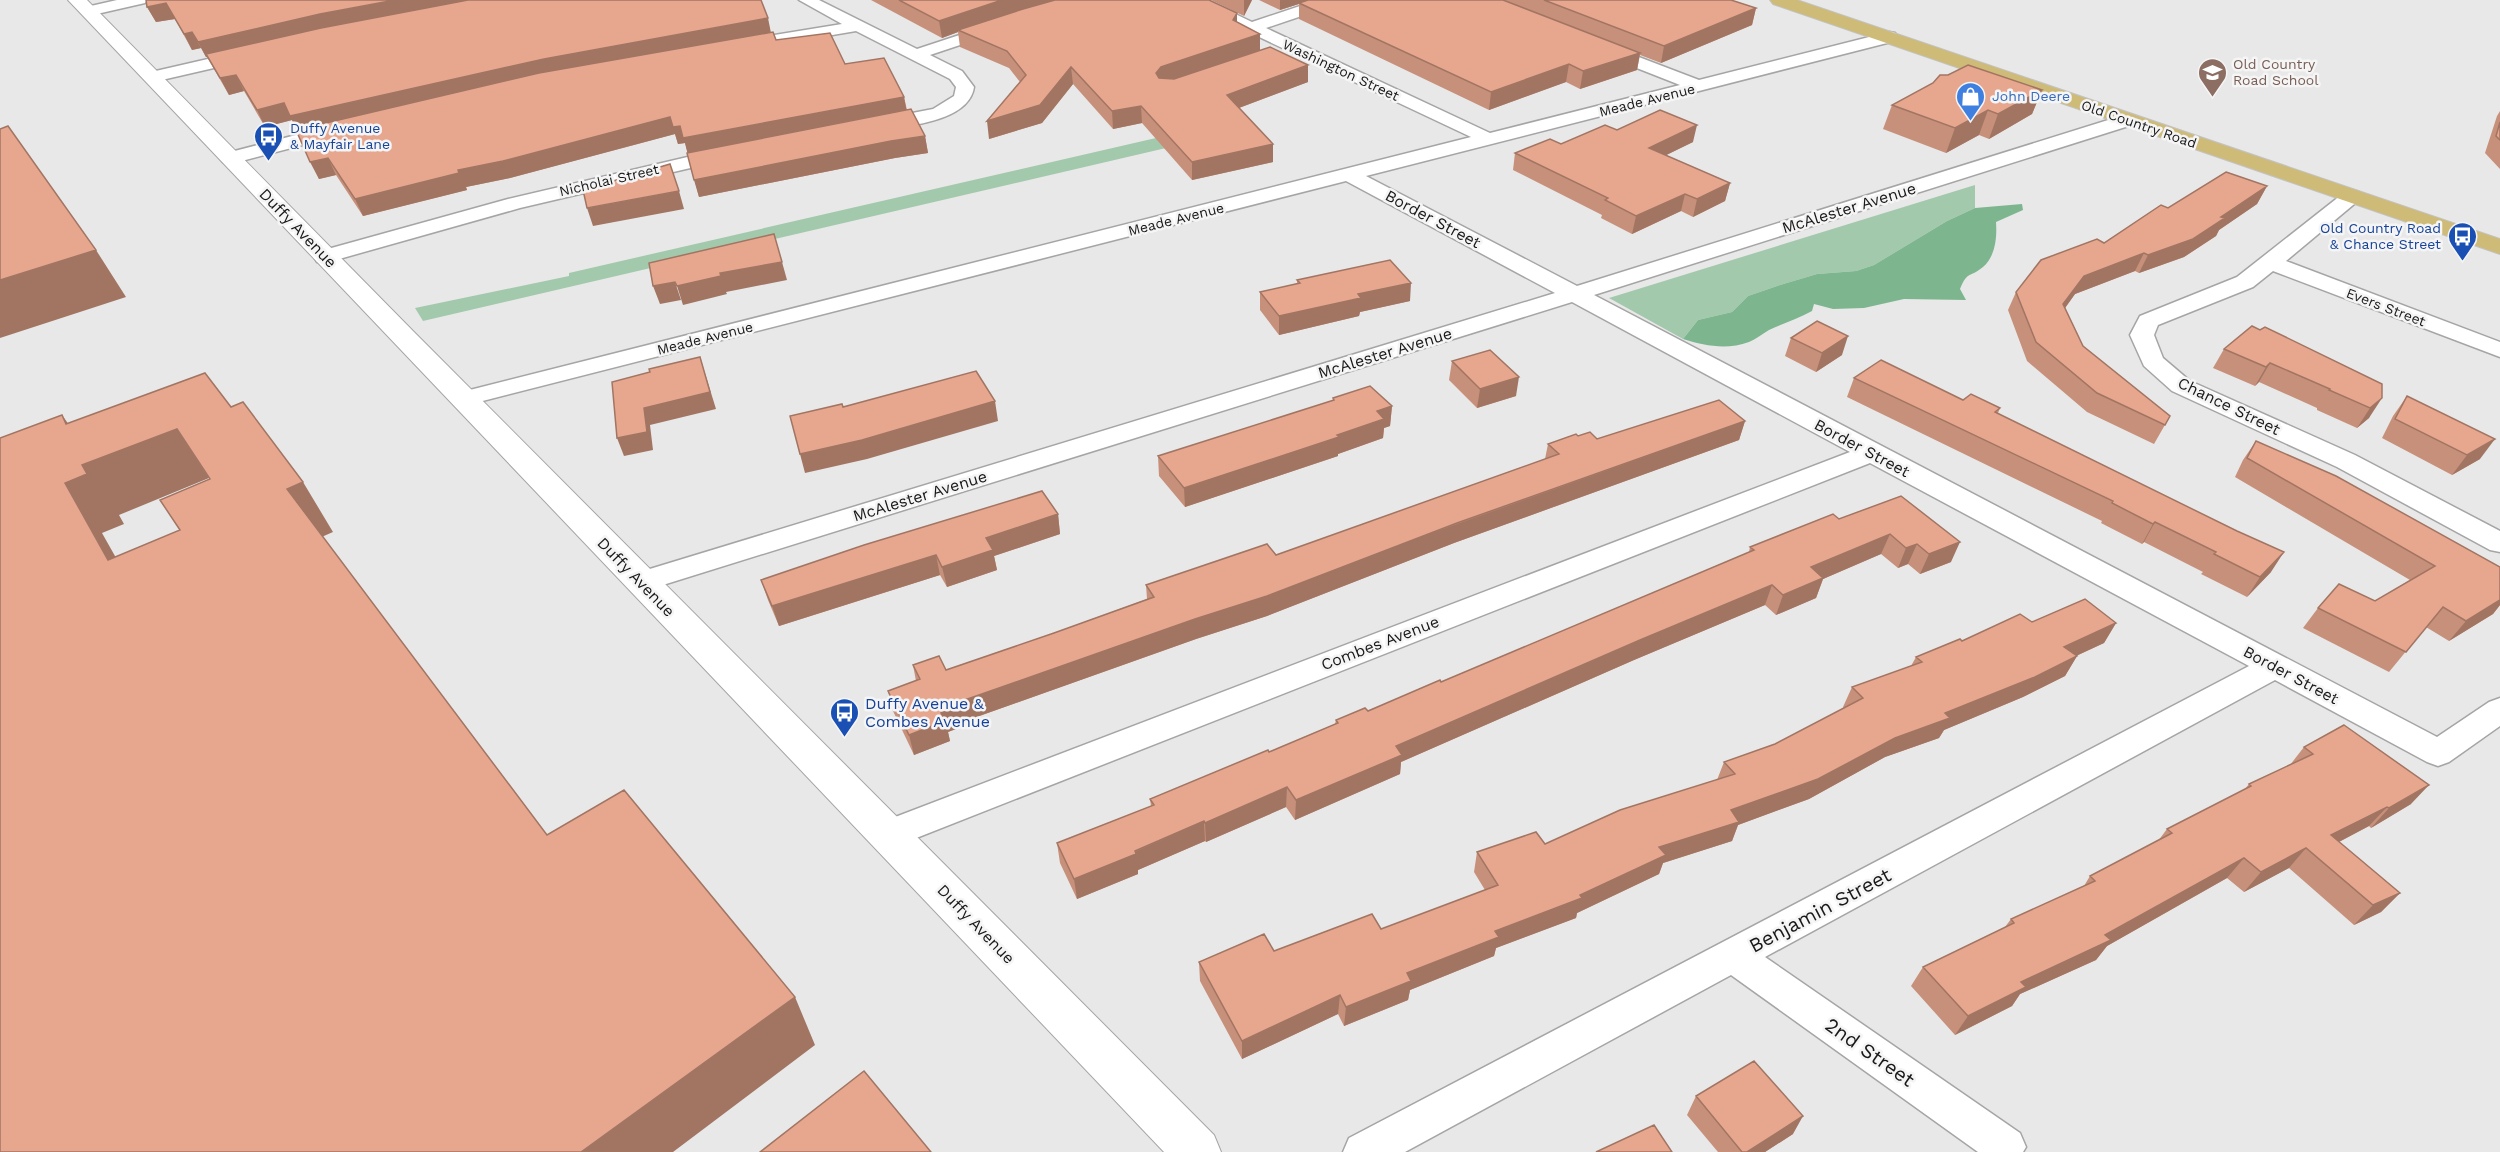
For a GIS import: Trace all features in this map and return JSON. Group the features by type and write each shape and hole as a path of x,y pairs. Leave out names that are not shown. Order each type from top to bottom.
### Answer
{"main road":[{"name":"Old Country Road","path":"1779,0 2500,247"}],"street":[{"path":"83,5 139,0"},
{"path":"807,0 956,75 965,84 966,90 963,98 951,107 926,117 860,129"},
{"name":"Washington Street","path":"1193,0 1489,139"},
{"path":"1252,27 1334,0"},
{"name":"Duffy Avenue","path":"83,5 640,582 889,834 1197,1152"},
{"path":"915,55 1007,24"},
{"path":"718,49 857,26"},
{"name":"Meade Avenue","path":"463,399 1888,37"},
{"path":"1582,40 1700,86"},
{"path":"1266,57 1294,47"},
{"path":"153,77 262,52"},
{"name":"McAlester Avenue","path":"640,582 1576,294 2128,120"},
{"path":"230,158 354,126"},
{"name":"Nicholai Street","path":"325,257 515,202 749,149"},
{"name":"Border Street","path":"1350,175 2438,753 2500,710"},
{"name":"Chance Street","path":"2352,196 2245,282 2148,321 2142,335 2152,361 2181,386 2346,461 2500,543"},
{"name":"Evers Street","path":"2271,263 2500,350"},
{"name":"Combes Avenue","path":"889,834 1871,453"},
{"name":"Benjamin Street","path":"1364,1152 2274,667"},
{"name":"2nd Street","path":"1734,956 2005,1147"}],"green space":[{"path":"1221,123 1239,131 423,321 415,308 569,276 569,273"},
{"path":"1975,185 1975,208 1947,221 1874,265 1856,271 1817,274 1748,296 1732,312 1698,320 1683,339 1609,298"},
{"path":"2022,204 2023,210 1996,222 1996,239 1991,257 1983,267 1967,277 1960,289 1966,300 1904,299 1864,308 1833,309 1814,304 1812,311 1769,330 1749,342 1732,346 1716,346 1683,339 1698,320 1732,312 1748,296 1817,274 1856,271 1874,265 1947,221 1975,208"}],"building":[{"path":"146,0 395,0 320,14 198,42 192,32 184,34 166,3 147,7"},
{"path":"468,0 761,0 768,18 544,59 290,116 284,103 257,110 236,75 220,78 206,54 321,28"},
{"path":"899,0 1002,0 939,21"},
{"path":"1055,0 1209,0 1237,13 1233,20 1260,34 1161,67 1156,73 1159,78 1174,79 1270,47 1308,65 1227,95 1273,144 1192,162 1141,106 1112,111 1071,67 1040,105 987,121 1026,75 1007,51 958,30"},
{"path":"1308,0 1503,0 1640,53 1583,71 1569,64 1491,92 1299,3"},
{"path":"1544,0 1731,0 1756,8 1664,46"},
{"path":"773,32 776,40 830,33 845,64 884,58 904,97 683,138 680,126 673,127 670,117 503,161 458,170 459,173 355,199 328,158 310,162 296,130 539,73"},
{"path":"1968,65 2042,90 1998,114 1988,110 1955,128 1892,105 1933,83 1940,75 1948,75"},
{"path":"911,109 925,136 694,180 687,153"},
{"path":"1660,110 1697,125 1649,148 1730,183 1697,199 1685,194 1636,216 1605,200 1608,198 1515,153 1550,139 1561,144 1605,125 1617,130"},
{"path":"2500,122 2500,140 2496,136"},
{"path":"8,126 96,250 0,280 0,129"},
{"path":"670,164 679,191 587,208 583,190"},
{"path":"2226,172 2267,186 2193,239 2148,255 2144,253 2084,276 2063,304 2083,346 2170,416 2165,425 2097,393 2036,342 2016,292 2041,260 2097,239 2104,243 2161,205 2168,208"},
{"path":"774,234 782,262 720,273 721,276 677,286 675,282 653,286 649,263"},
{"path":"1390,260 1411,283 1358,294 1361,298 1279,316 1260,292 1300,283 1297,280"},
{"path":"1817,321 1848,336 1822,353 1791,338"},
{"path":"2252,326 2260,330 2265,327 2382,384 2382,398 2370,408 2270,363 2266,367 2224,349"},
{"path":"1490,350 1519,377 1480,389 1452,361"},
{"path":"700,357 710,392 644,408 647,432 617,438 612,382 650,372 649,369"},
{"path":"1881,360 1963,400 1971,394 2000,408 1995,412 2284,552 2260,577 2214,554 2216,552 2112,503 2113,501 1854,378"},
{"path":"976,371 995,401 862,440 800,454 790,416 842,404 843,407"},
{"path":"205,373 231,407 243,402 303,482 287,489 547,835 624,790 795,997 581,1152 0,1152 0,438 62,415 66,424","holes":["177,429 210,479 160,500 180,530 108,560 65,483 87,474 82,465"]},
{"path":"1370,386 1392,406 1377,411 1384,419 1337,435 1339,437 1184,488 1158,456 1334,400 1333,398"},
{"path":"2407,396 2495,439 2467,455 2395,419"},
{"path":"1719,400 1745,421 1457,523 1267,596 962,701 964,704 941,713 945,721 909,735 888,691 920,679 913,665 939,656 946,670 1154,597 1146,585 1267,544 1276,555 1559,454 1548,444 1576,434 1578,436 1590,432 1597,439"},
{"path":"2256,441 2336,476 2500,567 2500,600 2466,621 2443,607 2406,652 2318,608 2339,584 2375,601 2435,566 2247,458"},
{"path":"1042,491 1058,514 986,538 993,550 942,567 936,555 772,606 761,580 864,545"},
{"path":"1901,496 1960,542 1929,554 1917,544 1906,548 1890,534 1811,567 1823,578 1783,595 1772,585 1396,746 1402,755 1296,800 1287,787 1074,879 1057,843 1154,805 1150,799 1338,723 1336,720 1365,708 1368,711 1440,680 1441,682 1754,550 1750,547 1833,514 1839,519"},
{"path":"2085,599 2116,623 2064,647 2077,656 2035,677 1945,713 1950,718 1895,738 1818,779 1731,810 1739,822 1659,847 1666,855 1580,895 1582,898 1495,931 1499,937 1407,973 1411,981 1346,1007 1340,995 1242,1041 1199,962 1264,934 1274,951 1372,914 1381,929 1498,885 1477,852 1536,832 1545,844 1620,810 1735,774 1724,762 1775,744 1863,698 1852,687 1922,662 1916,657 1960,639 1962,641 2020,614 2032,622"},
{"path":"2344,725 2429,785 2389,808 2331,835 2400,893 2373,905 2306,848 2261,872 2244,858 2105,935 2111,940 2021,982 2026,987 1968,1016 1923,967 2014,923 2011,919 2095,881 2090,876 2172,833 2167,829 2251,786 2249,784 2313,754 2304,747"},
{"path":"1754,1061 1803,1116 1747,1152 1742,1152 1696,1096"},
{"path":"864,1071 931,1152 760,1152"},
{"path":"1654,1125 1672,1152 1596,1152"}],"place":[{"name":"Old Country Road School","path":"2212,98"},
{"name":"John Deere","path":"1971,122"},
{"name":"Duffy Avenue & Mayfair Lane","path":"269,162"},
{"name":"Old Country Road & Chance Street","path":"2462,262"},
{"name":"Duffy Avenue & Combes Avenue","path":"844,738"}]}
